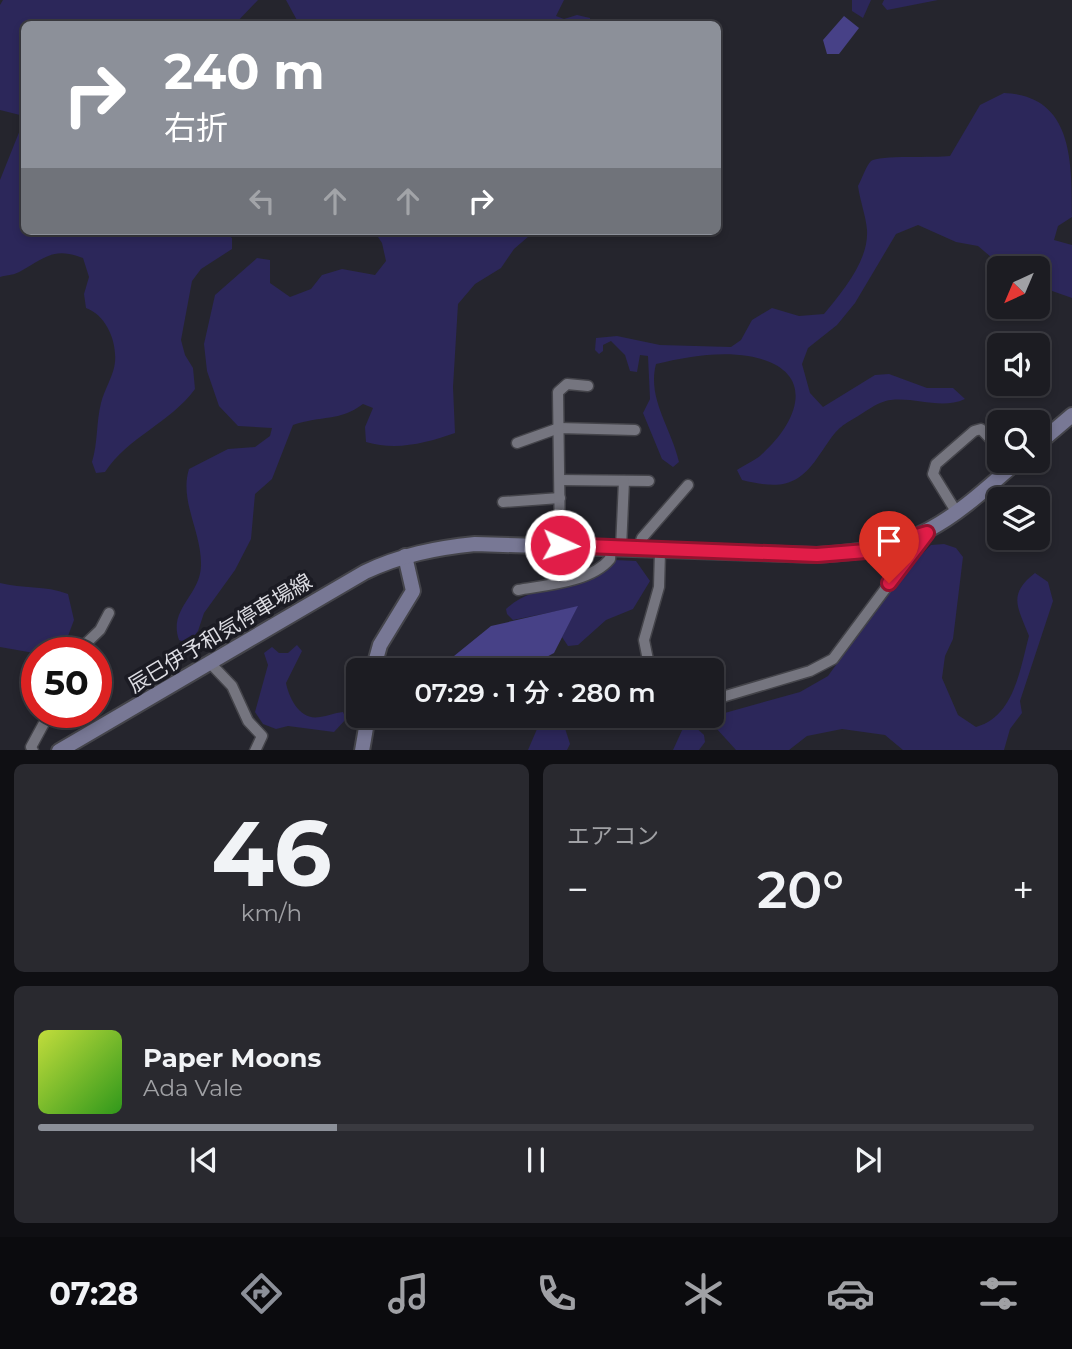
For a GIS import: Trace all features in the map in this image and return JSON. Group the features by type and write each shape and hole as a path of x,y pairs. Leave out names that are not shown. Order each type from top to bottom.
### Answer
{"main road":[{"path":"1050,434 1072,415"},
{"name":"辰巳伊予和気停車場線","path":"61,750 365,572 405,556 434,548 475,544 817,555 875,550 927,533 957,513 1002,473"},
{"path":"376,658 380,645 413,591 405,556"},
{"path":"362,750 366,728"}],"street":[{"path":"560,545 558,392 567,384 588,386"},
{"path":"517,443 559,428 635,430"},
{"path":"957,513 933,474 936,464 974,431 981,429 987,435"},
{"path":"560,480 649,481"},
{"path":"518,590 583,576 599,569 610,559 616,548 624,481"},
{"path":"638,550 642,538 688,485"},
{"path":"503,502 560,498"},
{"path":"724,696 810,671 833,659 927,533"},
{"path":"648,658 644,640 647,621 659,587 660,551"},
{"path":"92,637 109,613"},
{"path":"211,664 215,672 232,685 248,721 262,736 255,750"},
{"path":"32,750 31,747 41,728"}],"shaded area":[{"path":"3,0 258,0 238,21 21,21 21,115 0,110 0,5"},
{"path":"286,0 564,0 556,16 564,19 577,15 590,18 590,21 297,21"},
{"path":"852,0 871,0 863,18 852,11"},
{"path":"884,0 938,0 887,10 882,4"},
{"path":"844,16 859,28 839,54 827,54 823,40"},
{"path":"1004,93 1026,97 1043,105 1064,134 1071,173 1072,217 1058,226 1054,240 1072,245 1072,298 1050,290 1050,256 990,256 978,246 956,242 918,225 896,234 855,303 837,325 808,348 802,364 810,393 823,407 875,375 889,374 927,388 953,388 965,399 947,403 891,400 880,403 839,429 804,474 787,483 767,485 742,480 737,470 760,456 786,426 796,397 793,383 785,371 770,362 748,356 713,354 678,359 656,364 654,377 657,401 679,462 673,467 662,459 643,413 650,399 648,356 640,355 637,372 630,371 625,355 611,341 603,345 603,351 599,354 595,350 596,338 617,336 660,345 731,347 741,340 752,320 772,308 799,316 824,314 853,275 864,253 867,230 858,186 869,163 884,158 950,156 980,105"},
{"path":"21,128 21,235 229,235 232,238 232,249 201,269 192,281 181,340 185,355 193,368 195,389 174,411 125,449 105,472 96,473 92,462 101,403 115,362 112,338 99,316 86,308 84,294 89,277 83,258 65,253 50,255 19,272 0,277 0,180"},
{"path":"377,235 533,235 514,249 501,268 475,284 458,304 453,387 455,433 411,445 389,446 366,442 365,427 373,408 363,404 338,416 293,425 272,479 255,494 251,539 235,570 204,613 198,631 188,644 179,640 178,620 196,586 201,566 187,493 189,469 228,449 255,447 270,436 272,428 238,426 219,406 207,371 204,344 215,295 257,258 270,260 270,283 290,297 311,289 322,275 342,269 375,275 386,261 382,243"},
{"path":"944,544 956,548 963,557 953,639 945,656 942,678 958,715 976,727 989,722 999,713 1007,703 1018,677 1029,636 1017,602 1021,588 1035,573 1048,582 1053,601 1020,701 1022,713 1010,729 1004,750 903,750 885,735 842,729 807,736 789,750 736,750 716,728 724,728 724,713 800,692 828,676 884,598 931,545"},
{"path":"615,560 636,561 650,581 633,609 606,620 578,645 568,646 562,637 577,607 513,620 507,614 506,609 518,600 589,576"},
{"path":"0,583 51,589 68,594 74,620 68,636 21,637 21,651 0,647"},
{"path":"578,606 554,653 545,658 447,658 454,656 491,626"},
{"path":"297,645 302,651 286,683 290,695 301,712 313,717 343,712 346,719 334,732 288,726 276,729 263,724 255,712 268,665 264,653 272,647 279,653 288,653"},
{"path":"565,728 570,744 567,750 528,750 537,729"},
{"path":"683,728 696,728 704,735 705,742 699,750 673,750"}],"route":[{"path":"560,545 660,551 817,555 866,551 927,533 889,583"}]}
